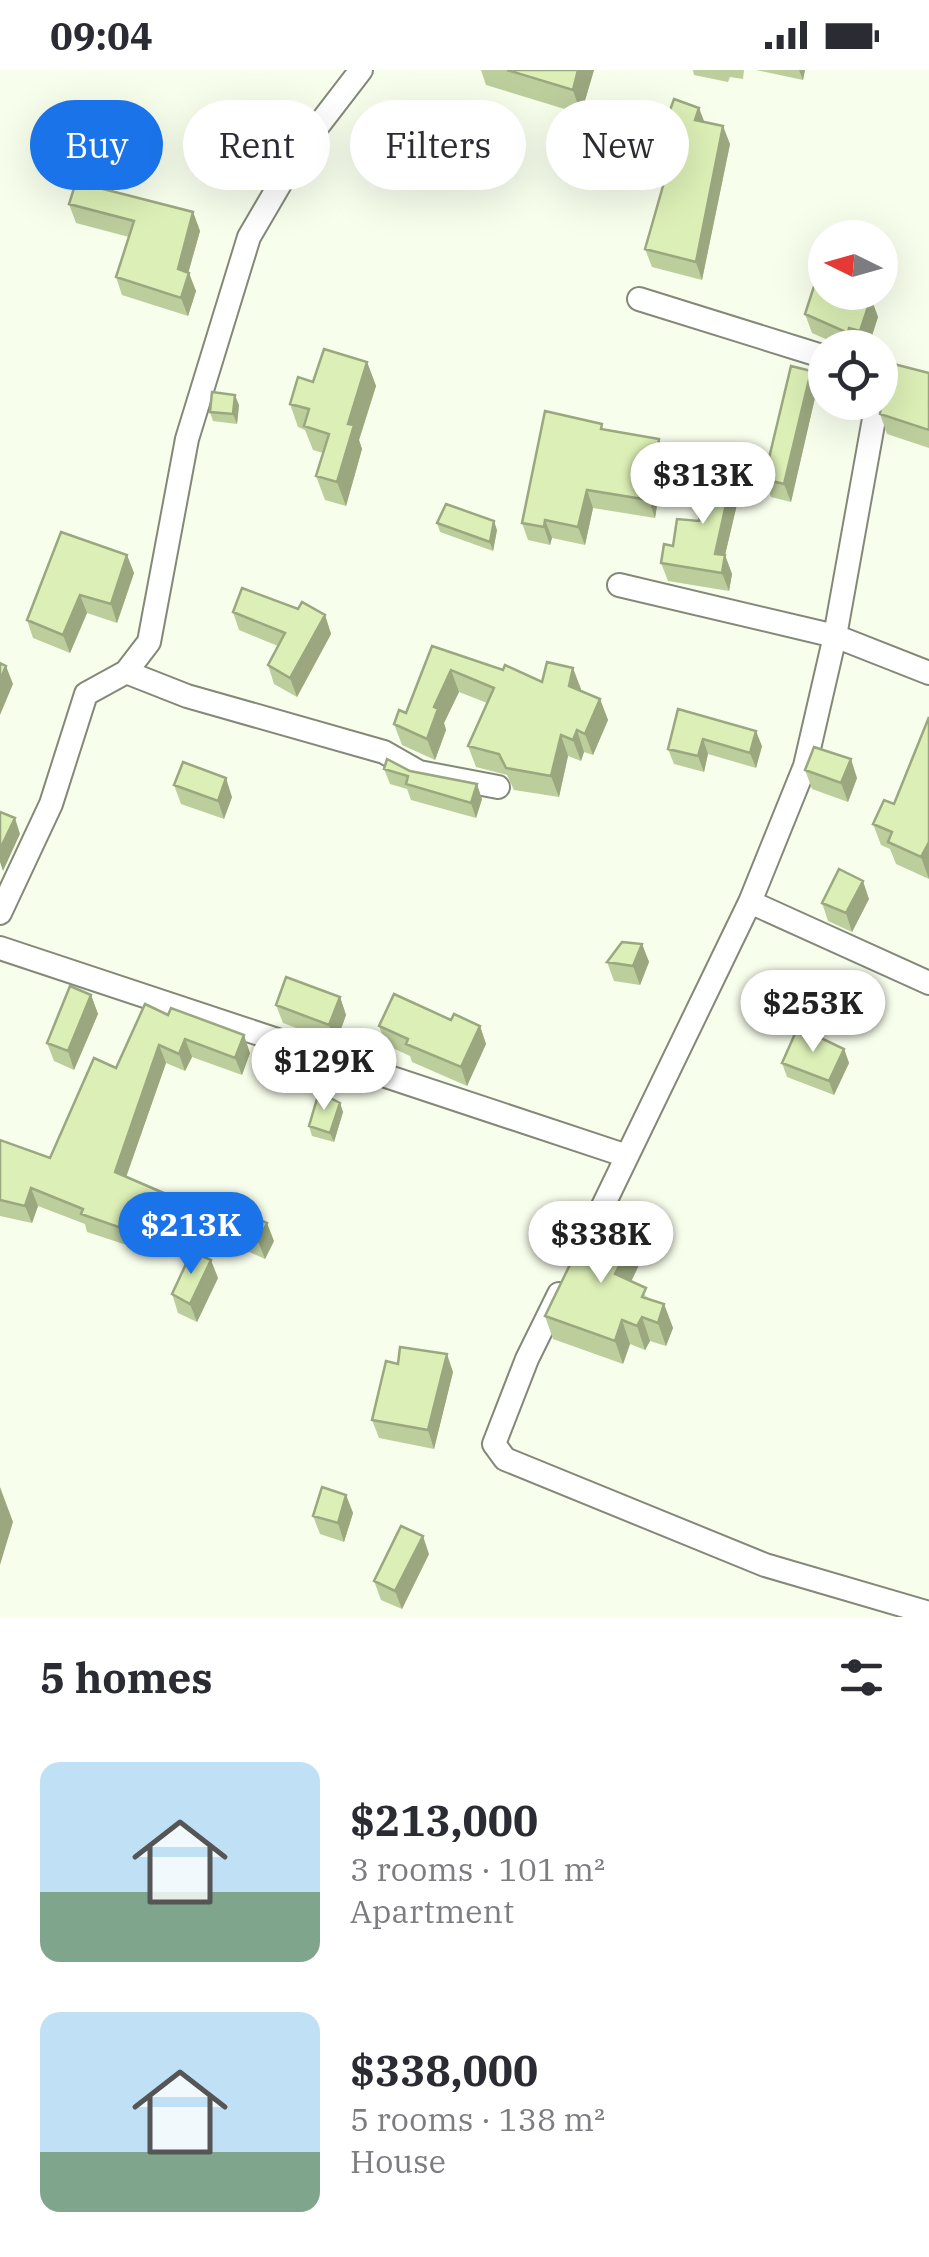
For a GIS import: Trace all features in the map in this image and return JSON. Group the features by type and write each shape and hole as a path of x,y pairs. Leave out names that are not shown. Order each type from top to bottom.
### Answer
{"street":[{"path":"0,914 51,804 86,694 126,672 149,642 188,439 248,237 301,148 361,70"},
{"path":"639,299 808,353"},
{"path":"874,420 835,636 805,766 750,902 527,1358 494,1444 505,1459 765,1564 929,1613"},
{"path":"620,584 835,636 929,673"},
{"path":"126,672 187,696 384,752 420,772 498,787"},
{"path":"750,902 929,982"},
{"path":"0,948 628,1156"}],"building":[{"path":"507,70 578,70 573,90"},
{"path":"689,104 699,108 695,120 723,126 696,262 645,249 662,190 689,190"},
{"path":"73,190 107,190 193,212 178,269 189,273 181,298 116,277 134,221 69,204"},
{"path":"808,305 808,310 867,310 860,330 841,330 805,314"},
{"path":"324,349 367,362 348,424 354,425 337,482 316,476 329,434 304,426 309,409 290,404 298,377 313,382"},
{"path":"898,365 929,373 929,430 898,420"},
{"path":"791,366 808,370 784,484 764,479"},
{"path":"212,392 235,395 233,414 210,412"},
{"path":"545,411 602,424 601,429 659,439 649,500 587,490 578,527 545,520 544,527 522,523"},
{"path":"713,460 735,464 715,554 725,555 722,573 661,563 664,544 673,546 677,519 699,521"},
{"path":"446,504 494,521 490,542 437,523"},
{"path":"61,532 127,555 111,604 80,595 63,635 27,620"},
{"path":"242,588 298,609 302,602 325,615 290,678 268,665 285,633 233,612"},
{"path":"432,646 503,670 505,665 542,682 547,662 573,668 569,686 600,699 585,734 577,730 573,740 561,735 551,776 506,768 499,754 468,746 494,688 451,670 434,707 438,709 427,739 394,724 399,710 406,713"},
{"path":"678,709 756,731 750,753 703,739 698,756 668,749"},
{"path":"929,717 929,842 921,857 888,842 892,832 873,824 884,800 894,804"},
{"path":"814,747 851,759 841,783 805,770"},
{"path":"387,759 410,771 477,784 471,803 406,784 408,776 384,769"},
{"path":"183,762 226,778 218,801 174,785"},
{"path":"0,812 15,818 0,849"},
{"path":"839,869 863,881 846,913 822,903"},
{"path":"622,942 642,944 633,966 607,962"},
{"path":"286,977 340,997 329,1025 276,1005"},
{"path":"70,986 91,995 68,1051 47,1043"},
{"path":"394,994 451,1020 454,1014 480,1026 461,1067 406,1044 408,1039 379,1026"},
{"path":"145,1004 168,1015 171,1008 244,1035 235,1058 185,1039 179,1054 159,1045 115,1172 166,1194 147,1237 81,1214 83,1209 31,1188 25,1206 0,1200 0,1140 50,1158 94,1058 116,1068"},
{"path":"798,1027 844,1049 829,1081 782,1063"},
{"path":"319,1092 340,1103 330,1133 309,1126"},
{"path":"237,1209 267,1223 258,1241 229,1227"},
{"path":"595,1213 625,1228 620,1237 631,1242 615,1274 646,1288 642,1297 664,1304 658,1323 642,1317 637,1326 622,1320 615,1341 545,1316"},
{"path":"192,1251 211,1260 190,1304 172,1294"},
{"path":"400,1347 447,1354 428,1430 372,1420 386,1361 398,1364"},
{"path":"322,1487 346,1495 338,1523 313,1516"},
{"path":"401,1526 423,1536 395,1591 374,1581"}]}
